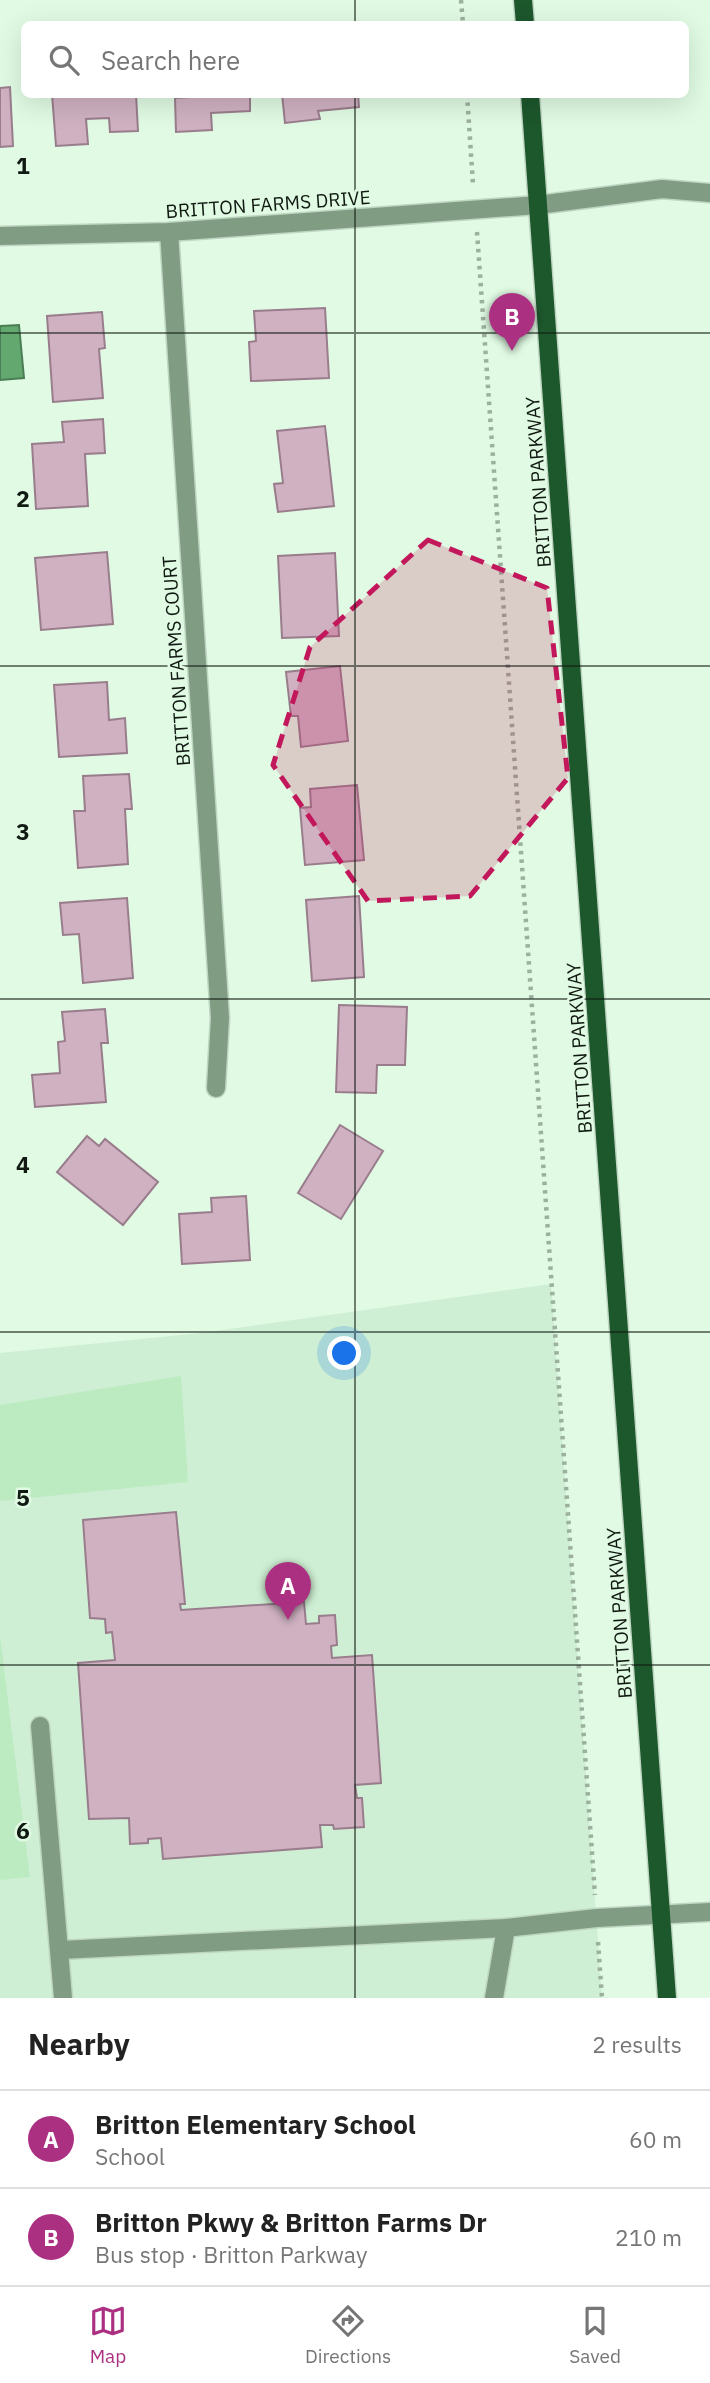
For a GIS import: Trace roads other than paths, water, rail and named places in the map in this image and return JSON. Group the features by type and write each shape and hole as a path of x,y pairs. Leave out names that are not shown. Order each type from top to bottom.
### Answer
{"main road":[{"path":"523,0 525,21"},
{"name":"BRITTON PARKWAY","path":"530,98 667,1998"}],"street":[{"name":"BRITTON FARMS DRIVE","path":"0,236 169,232 538,205 662,189 710,193"},
{"name":"BRITTON FARMS COURT","path":"169,232 220,1018 216,1088"},
{"path":"40,1726 63,1998"},
{"path":"61,1950 506,1928 597,1918 710,1912"},
{"path":"494,1998 506,1928"}],"place":[{"name":"Britton Pkwy & Britton Farms Dr","path":"512,351"},
{"name":"Britton Elementary School","path":"288,1620"}]}
